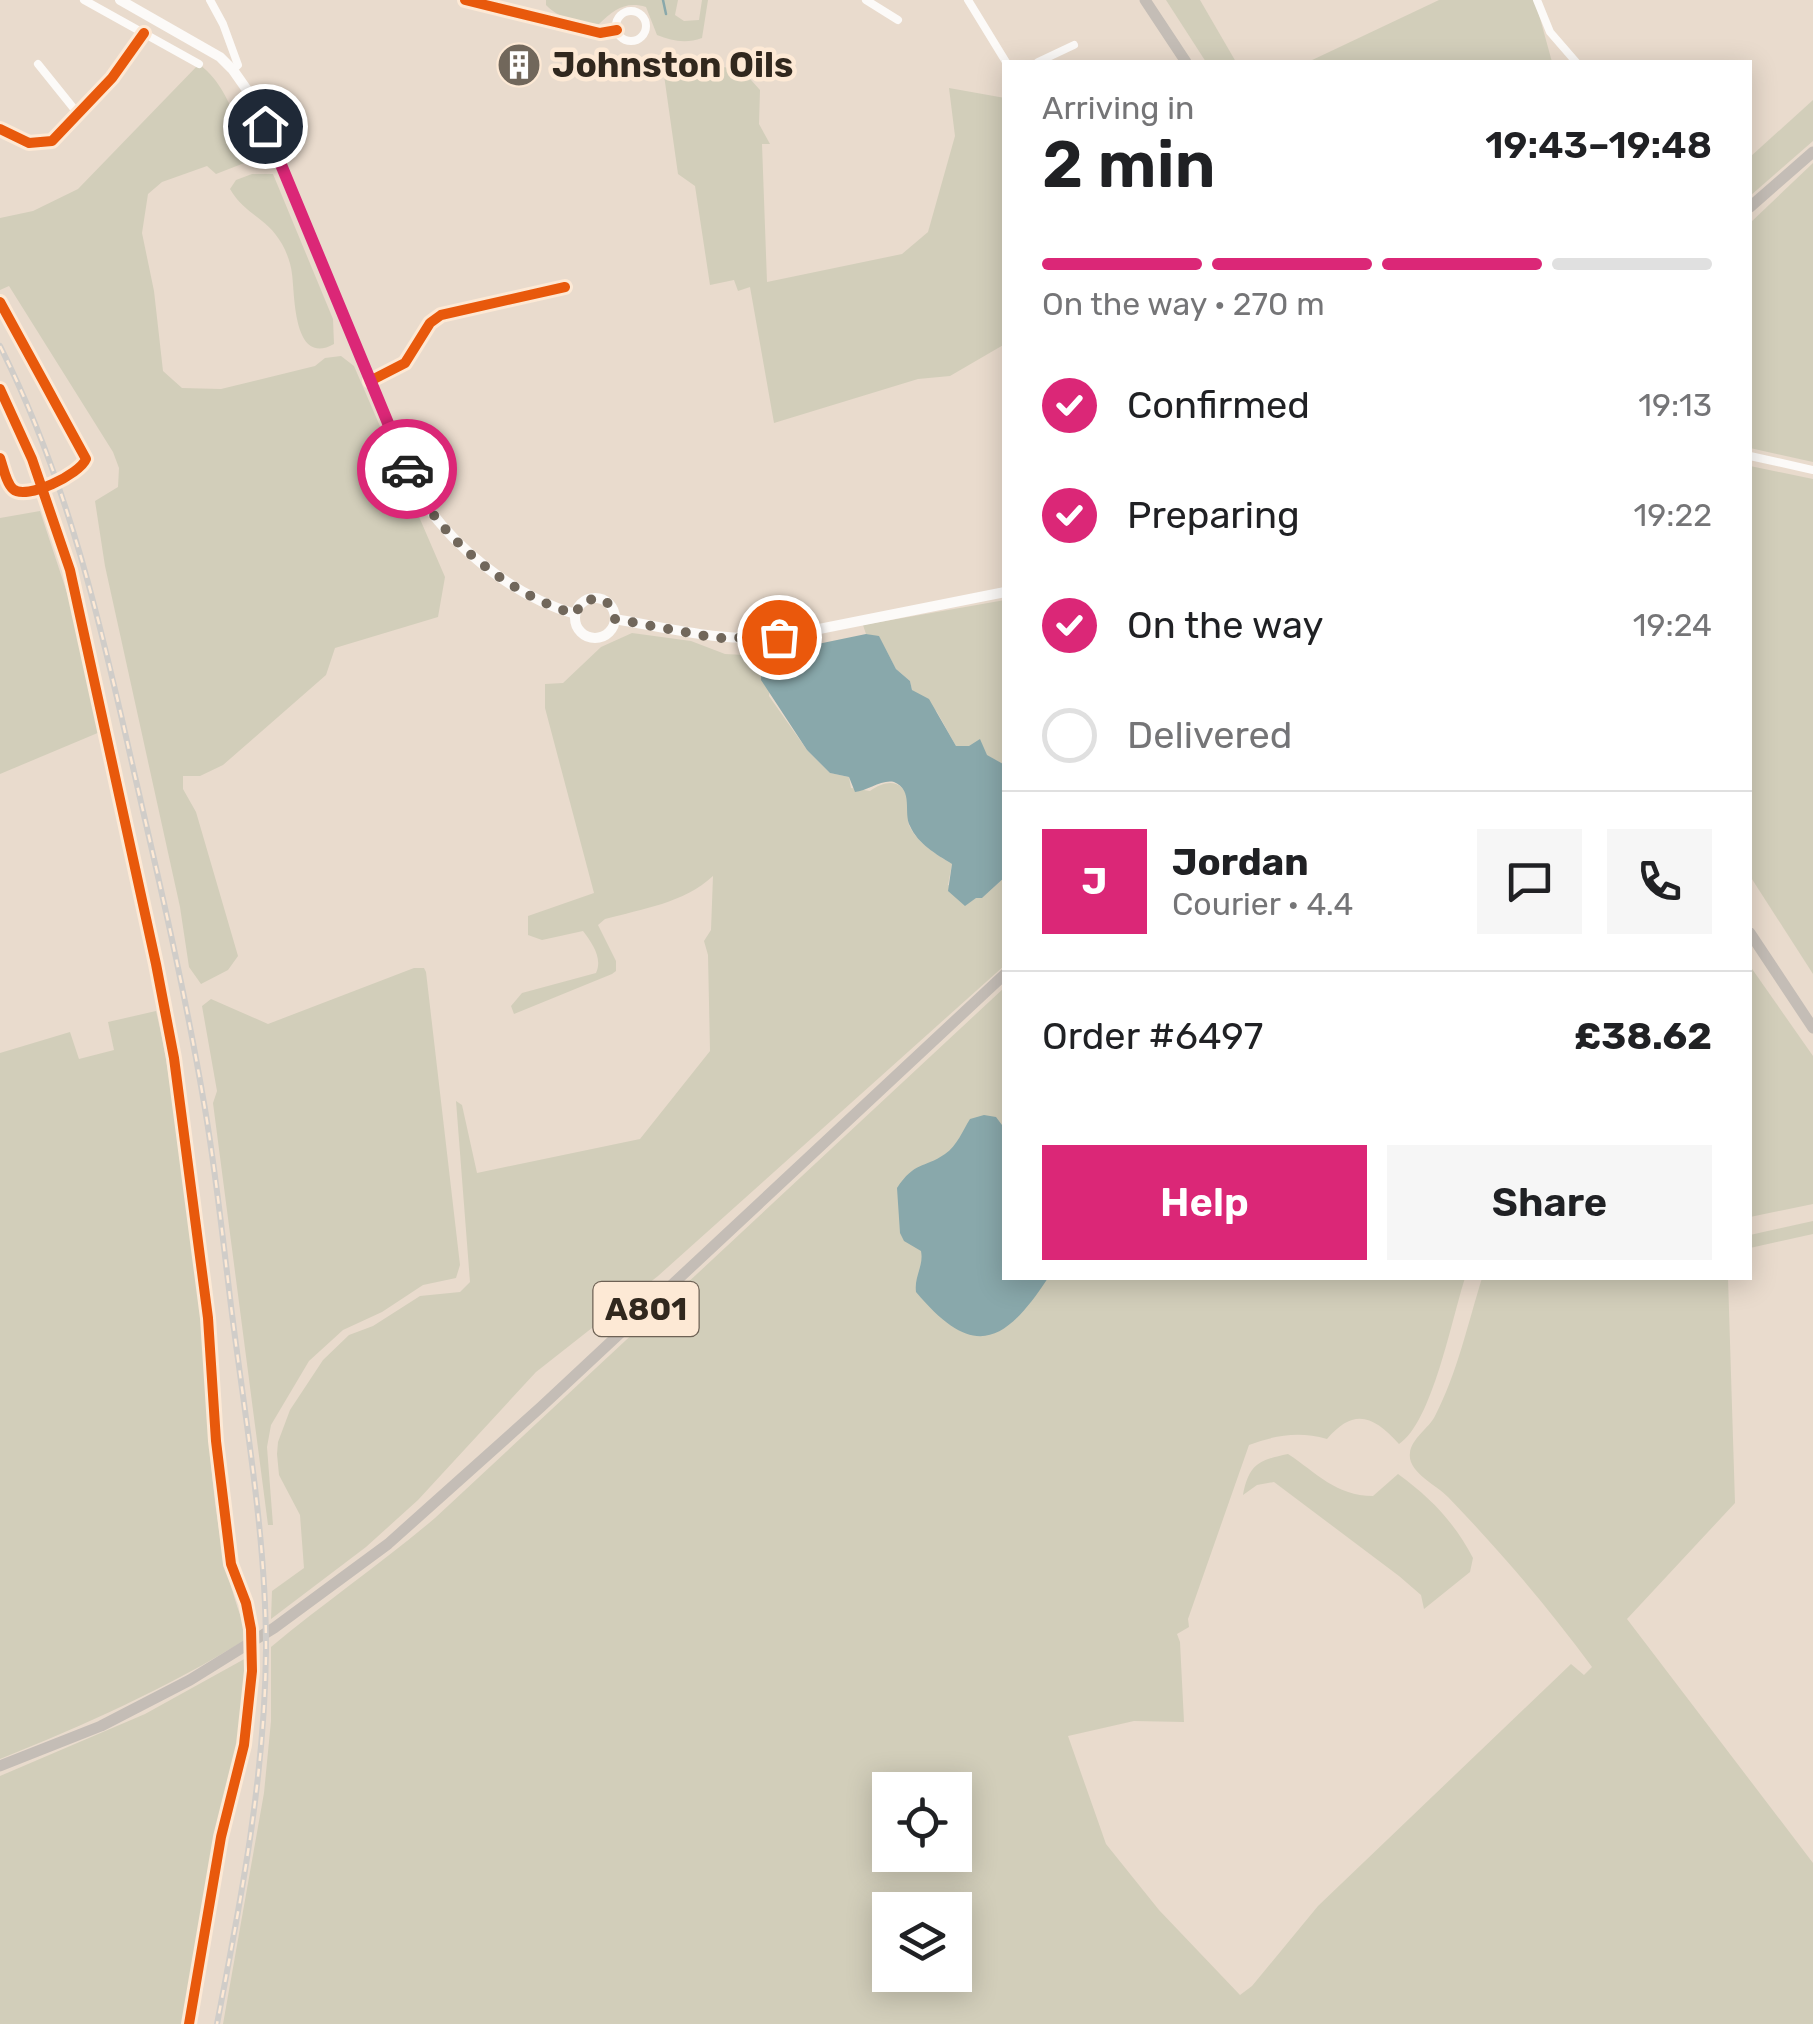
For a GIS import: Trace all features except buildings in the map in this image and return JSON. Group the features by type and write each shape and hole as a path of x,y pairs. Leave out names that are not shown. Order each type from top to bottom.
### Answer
{"main road":[{"path":"120,0 196,41 234,70 252,97 415,488 440,525 529,596 575,614"},
{"path":"1145,0 1185,60"},
{"path":"1752,205 1813,152"},
{"path":"615,619 744,640 779,637 1002,593"},
{"path":"600,598 609,604 615,619 604,636 590,638 579,630 575,614 583,601 600,598"},
{"path":"1752,936 1813,1028"},
{"name":"A801","path":"0,1766 101,1726 190,1680 274,1628 402,1532 1002,977"}],"street":[{"path":"84,0 198,64"},
{"path":"210,0 238,66 234,70"},
{"path":"465,0 600,33 617,30"},
{"path":"866,0 898,20"},
{"path":"971,1 1005,60"},
{"path":"1539,1 1550,32 1574,60"},
{"path":"635,11 646,20 644,33 635,40 625,40 617,30 618,18 625,12 635,11"},
{"path":"0,129 29,143 40,144 61,135 112,78 144,33"},
{"path":"1042,60 1074,45"},
{"path":"38,64 78,116"},
{"path":"370,380 405,363 430,323 441,314 565,287"},
{"path":"1752,456 1813,470"}],"shaded area":[{"path":"546,0 678,0 675,15 684,21 699,20 702,0 708,0 702,38 685,41 657,35 646,7 620,8 599,24 563,17 546,5"},
{"path":"1166,0 1200,0 1235,60 1205,60"},
{"path":"1439,0 1535,0 1551,60 1312,60"},
{"path":"661,54 743,71 760,90 759,124 770,144 762,144 767,282 902,254 928,232 955,136 949,88 1002,97 1002,346 950,376 918,379 774,423 750,287 738,291 734,280 710,285 695,186 678,174"},
{"path":"199,64 219,85 260,152 252,160 216,174 207,166 162,182 148,194 142,233 154,291 163,371 182,388 221,389 341,356 354,366 445,577 438,617 335,648 326,675 223,765 200,776 183,776 183,789 196,812 238,956 228,970 201,984 189,967 180,907 105,566 95,501 118,487 119,468 113,452 9,286 0,290 0,218 33,211 78,189"},
{"path":"1813,100 1813,141 1752,194 1752,155"},
{"path":"1813,163 1813,462 1752,448 1752,221"},
{"path":"252,174 273,174 333,319 334,344 311,346 303,337 284,247 230,189 236,180"},
{"path":"1752,466 1813,479 1813,974 1752,879"},
{"path":"40,511 78,626 100,732 0,774 0,518"},
{"path":"1002,601 1002,763 969,746 956,746 937,712 912,690 910,681 896,669 879,637 866,634 863,625"},
{"path":"632,633 691,641 725,654 746,655 771,649 779,652 773,661 769,696 807,750 830,773 849,777 851,788 870,791 893,783 902,788 908,800 912,831 952,864 948,885 982,898 1002,880 1002,968 658,1276 536,1372 418,1500 366,1547 271,1619 272,1591 304,1568 300,1515 279,1475 277,1454 290,1410 323,1360 349,1335 373,1326 420,1296 460,1292 470,1282 456,1101 462,1105 477,1173 640,1139 710,1051 708,955 704,941 711,930 713,876 676,899 605,919 598,925 616,961 612,974 514,1014 511,1006 522,993 596,973 598,967 593,946 583,931 542,940 528,935 528,916 594,893 545,708 545,684 563,683 601,647"},
{"path":"414,968 424,968 426,972 460,1265 456,1278 423,1285 382,1312 343,1330 309,1361 271,1425 267,1447 273,1525 268,1525 213,1103 217,1091 202,1006 211,999 268,1024"},
{"path":"1752,969 1813,1056 1813,1204 1752,1217"},
{"path":"1002,990 1002,1280 1464,1280 1431,1393 1411,1432 1399,1444 1381,1427 1355,1419 1327,1439 1288,1435 1249,1445 1188,1619 1189,1627 1177,1634 1184,1722 1134,1721 1068,1736 1106,1844 1159,1910 1240,1995 1252,1986 1318,1906 1571,1664 1584,1675 1592,1667 1505,1559 1410,1460 1413,1443 1435,1416 1450,1383 1481,1280 1728,1280 1735,1503 1627,1619 1813,1863 1813,2024 223,2024 264,1793 271,1721 271,1647 435,1518"},
{"path":"156,1011 169,1075 196,1278 218,1524 234,1598 247,1633 245,1640 156,1690 0,1759 0,1053 70,1032 79,1059 114,1050 108,1022"},
{"path":"1813,1221 1813,1234 1752,1248 1752,1235"},
{"path":"1288,1454 1328,1482 1360,1495 1373,1496 1398,1474 1450,1522 1473,1558 1470,1572 1424,1609 1421,1595 1399,1576 1274,1482 1257,1485 1243,1495 1248,1476 1257,1465"},
{"path":"248,1657 238,1747 211,1855 185,2024 0,2024 0,1776 145,1714"}],"water":[{"path":"866,634 879,636 896,669 910,681 912,690 929,699 956,746 969,746 980,739 987,755 1002,763 1002,880 982,898 965,906 948,891 952,864 913,832 906,796 900,786 885,782 855,792 849,777 830,773 807,750 761,680 762,668 779,652"},
{"path":"996,1117 1002,1125 1002,1280 1047,1280 1017,1318 987,1336 954,1328 916,1292 921,1251 904,1241 900,1233 897,1188 914,1169 949,1151 970,1119"}],"waterway":[{"path":"663,0 666,14"}],"railway":[{"path":"0,346 64,501 95,608 181,982 216,1182 259,1520 266,1649 256,1791 217,2024"}],"cycle path":[{"path":"465,0 600,33 617,30"},
{"path":"0,129 29,143 52,141 112,78 144,33"},
{"path":"370,381 405,363 430,323 441,315 565,287"},
{"path":"0,302 86,459 74,472 52,484 20,492 8,483 0,458"},
{"path":"0,389 32,459 70,570 156,964 174,1058 208,1318 216,1441 231,1564 251,1629 252,1671 244,1745 221,1837 189,2024"}],"way so far":[{"path":"407,469 426,506 454,539 529,596 552,607 575,614 583,601 600,598 614,611 615,619 716,638 779,637"}],"place":[{"name":"Johnston Oils","path":"519,65"}],"route":[{"path":"265,126 407,469"}]}
